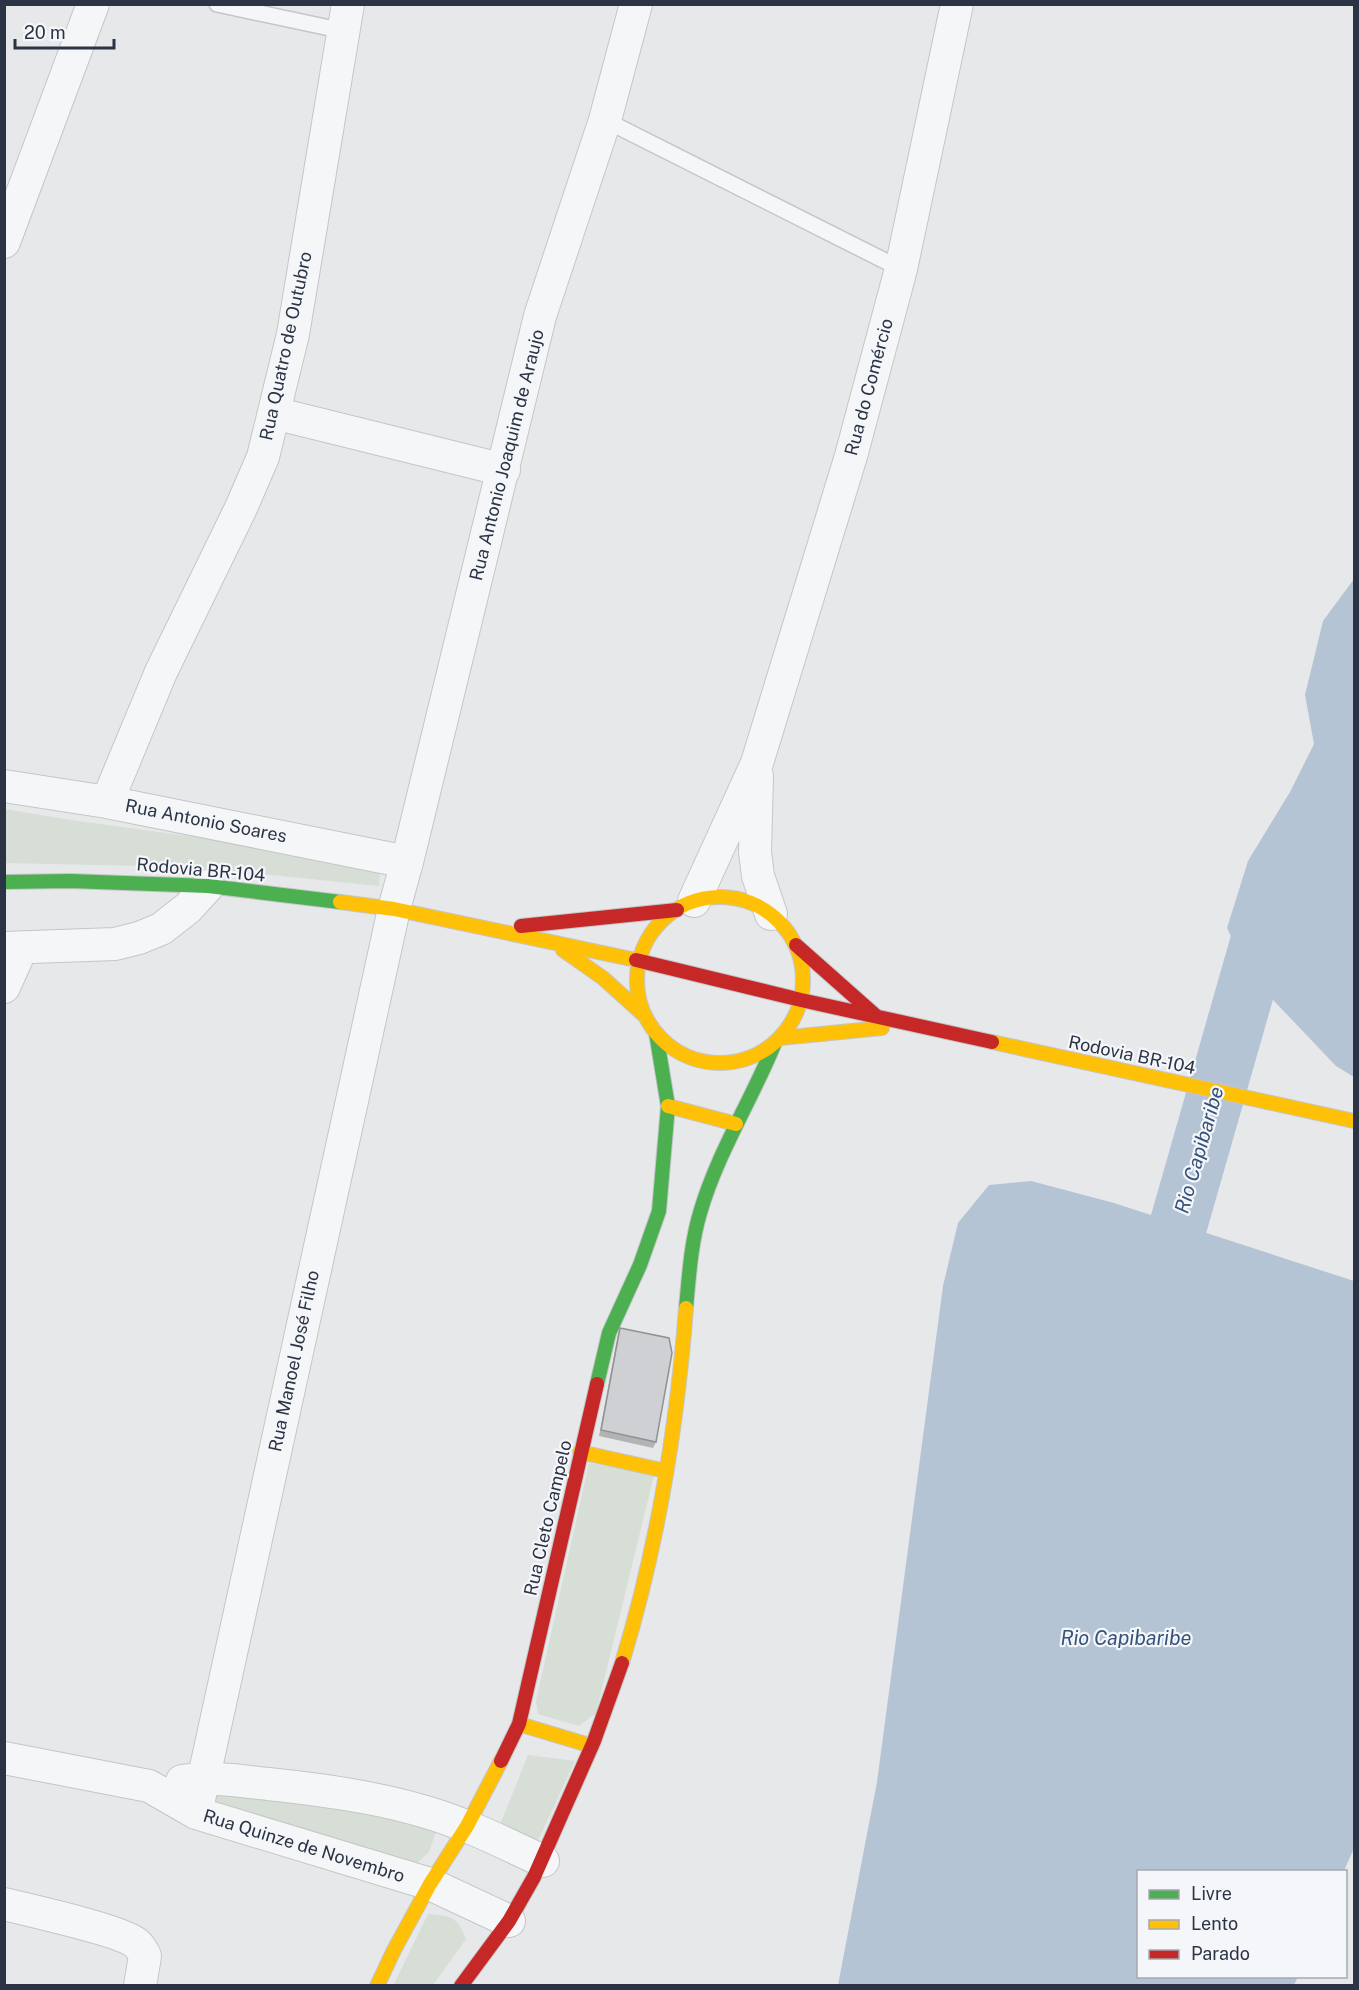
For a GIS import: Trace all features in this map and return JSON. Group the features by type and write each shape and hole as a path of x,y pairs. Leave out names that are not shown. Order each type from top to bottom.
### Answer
{"main road":[{"name":"Rodovia BR-104","path":"4,882 70,881 208,886 393,909 640,961"},
{"path":"493,929 686,905 714,897 734,898 754,904 771,914 785,928 796,945 876,1017"},
{"path":"645,1016 639,997 640,961 649,938 661,922 686,905"},
{"path":"549,941 603,978 645,1016 656,1033 670,1047 687,1057 706,1062 727,1063 746,1059 777,1042 852,1030 914,1025"},
{"path":"460,1986 509,1921 543,1861 592,1746 615,1684 636,1617 655,1532 678,1403 685,1273 698,1221 736,1124 758,1085 777,1042 792,1022 801,1000 802,964 796,945"},
{"path":"640,961 801,1000"},
{"name":"Rodovia BR-104","path":"801,1000 1354,1121"},
{"name":"Rua Cleto Campelo","path":"377,1986 430,1884 467,1826 519,1724 609,1333 645,1266 658,1211 663,1178 668,1106 656,1033"},
{"path":"668,1106 736,1124"},
{"path":"580,1452 666,1471"},
{"path":"519,1724 592,1746"}],"street":[{"path":"4,242 93,4"},
{"name":"Rua Antonio Joaquim de Araujo","path":"393,909 407,862 540,316 605,120 636,4"},
{"name":"Rua do Comércio","path":"757,763 851,456 901,269 957,4"},
{"name":"Rua Quatro de Outubro","path":"107,802 161,672 242,508 263,457 293,334 346,18"},
{"path":"274,413 504,470"},
{"path":"686,905 757,763"},
{"path":"757,763 755,852 758,876 771,914"},
{"name":"Rua Antonio Soares","path":"4,786 107,802 407,862"},
{"path":"4,987 13,949 116,944 139,938 161,928 188,908 208,886"},
{"name":"Rua Manoel José Filho","path":"196,1814 393,909"},
{"name":"Rua Quinze de Novembro","path":"4,1758 149,1786 203,1778 310,1788 419,1811 467,1826 543,1861"},
{"name":"Rua Quinze de Novembro","path":"149,1786 196,1814 430,1884 509,1921"},
{"path":"4,1904 112,1932 137,1944 142,1971"}],"lane":[{"path":"216,4 346,18"},
{"path":"605,120 901,269"}],"shaded area":[{"path":"4,809 195,837 380,868 379,886 191,867 5,863"},
{"path":"589,1463 654,1475 596,1713 579,1726 538,1714 536,1701"},
{"path":"528,1755 575,1761 536,1845 500,1825"},
{"path":"214,1787 400,1812 436,1832 429,1852 409,1870 211,1809"},
{"path":"428,1914 452,1919 460,1926 466,1939 433,1985 393,1986"}],"water":[{"path":"1354,579 1354,1077 1336,1066 1275,1002 1246,967 1227,928 1248,861 1290,792 1314,744 1305,695 1323,621"},
{"name":"Rio Capibaribe","path":"1031,1181 1114,1203 1354,1281 1354,1848 1344,1870 1137,1870 1137,1978 1298,1978 1294,1985 838,1985 877,1782 943,1286 958,1223 989,1185"}],"building":[{"path":"620,1328 669,1338 672,1353 656,1442 601,1430"}],"waterway":[{"name":"Rio Capibaribe","path":"1156,1303 1273,894"}],"traffic: fast":[{"path":"4,882 70,881 208,886 340,902"},
{"path":"597,1384 609,1333 640,1265 659,1211 668,1106 656,1033"},
{"path":"686,1308 694,1236 707,1191 774,1045"}],"traffic: slow":[{"path":"720,897 752,904 779,921 796,948 803,980 796,1012 779,1039 752,1056 720,1063 688,1056 661,1039 644,1012 637,980 644,948 661,921 688,904 720,897"},
{"path":"340,902 394,909 636,960"},
{"path":"563,950 603,978 645,1016"},
{"path":"780,1038 882,1028"},
{"path":"992,1042 1354,1121"},
{"path":"668,1106 736,1124"},
{"path":"622,1663 646,1576 664,1487 677,1398 686,1308"},
{"path":"580,1452 666,1471"},
{"path":"519,1724 592,1746"},
{"path":"377,1986 430,1884 467,1826 501,1761"}],"traffic: jam":[{"path":"521,926 677,910"},
{"path":"796,945 875,1015"},
{"path":"636,960 801,1000 992,1042"},
{"path":"501,1761 519,1724 597,1384"},
{"path":"461,1986 509,1921 534,1877 594,1741 622,1663"}]}
